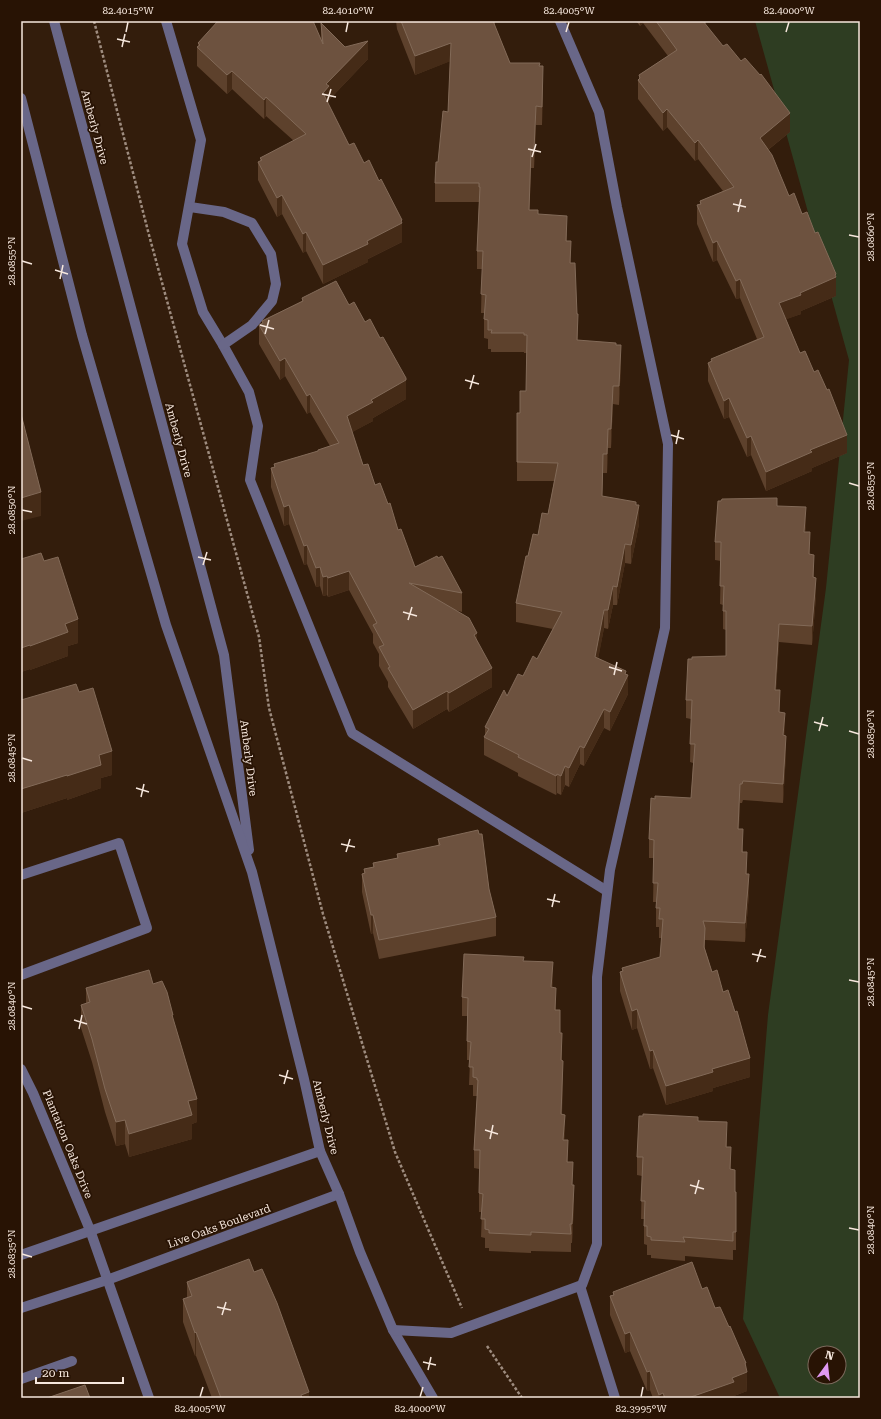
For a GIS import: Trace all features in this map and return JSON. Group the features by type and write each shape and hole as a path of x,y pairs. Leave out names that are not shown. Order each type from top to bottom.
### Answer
{"street":[{"name":"Amberly Drive","path":"54,21 224,655 252,872"},
{"path":"166,21 201,140 190,207 182,244 203,312 249,392 258,426 250,480 352,733 607,891"},
{"path":"393,1330 451,1333 580,1286 582,1285 597,1244 597,976 610,870 665,628 668,444 617,207 599,112 560,21"},
{"name":"Amberly Drive","path":"21,98 82,335 166,625 252,872 304,1079 320,1151 339,1194 360,1252 393,1330 433,1398"},
{"path":"190,207 224,212 252,223 271,254 276,284 272,301 252,325 223,345"},
{"path":"21,875 119,843 147,928 21,975"},
{"name":"Plantation Oaks Drive","path":"21,1069 33,1093 90,1230"},
{"path":"21,1255 320,1151"},
{"name":"Live Oaks Boulevard","path":"21,1308 108,1280 339,1194"},
{"path":"90,1230 149,1398"},
{"path":"580,1286 615,1398"},
{"path":"21,1379 72,1361"}],"path":[{"path":"94,21 149,235 259,637 268,708 323,914 394,1152 464,1314"},
{"path":"487,1346 522,1398"}],"green space":[{"path":"755,21 860,21 860,1398 780,1398 743,1319 768,1015 826,588 849,360"}],"building":[{"path":"218,21 313,21 323,44 321,23 345,47 368,41 326,84 329,86 323,93 349,145 354,143 364,163 369,160 379,181 381,179 402,220 402,223 367,241 368,244 323,265 306,232 303,234 282,195 277,198 258,162 262,160 260,158 306,134 266,97 264,100 232,71 227,75 197,47 200,45 198,43"},
{"path":"401,21 493,21 510,63 540,63 539,66 543,66 542,107 536,106 534,150 531,150 529,210 538,210 538,214 567,216 566,241 571,241 570,263 575,263 578,314 577,340 616,343 616,345 621,345 619,386 613,386 611,429 608,429 607,454 603,454 602,496 636,502 636,505 639,505 631,545 625,544 617,587 613,586 608,610 604,610 595,657 626,671 625,674 628,675 610,712 604,709 584,748 580,746 569,768 565,766 561,776 557,774 556,776 518,757 519,755 484,737 489,729 485,727 504,690 507,696 518,674 523,676 533,656 537,659 562,612 516,603 526,556 528,556 533,534 538,535 542,513 548,514 558,463 517,462 517,413 520,413 520,391 526,391 527,335 524,335 524,333 491,333 492,330 488,330 488,320 484,319 486,295 481,294 483,251 477,251 479,183 435,183 436,162 438,162 443,111 448,112 451,43 415,56"},
{"path":"656,21 703,21 723,46 727,44 741,61 745,58 760,75 761,74 790,113 760,138 772,155 789,196 794,193 802,214 807,212 815,233 818,232 836,274 836,277 800,293 801,295 779,303 800,353 805,351 814,372 818,370 827,390 829,389 847,435 810,450 812,452 766,472 751,436 747,438 729,398 724,401 708,363 712,361 711,359 764,337 740,279 736,281 717,241 713,243 697,205 701,204 700,201 734,187 698,140 695,143 667,109 663,113 638,80 640,78 639,75 677,50"},
{"path":"336,281 349,305 354,302 365,322 370,319 380,338 383,337 406,378 406,380 371,400 373,402 347,416 363,465 368,464 375,485 380,483 388,504 390,503 398,530 401,529 415,567 437,556 438,558 442,556 462,593 409,583 469,618 477,633 474,635 492,668 449,693 447,691 413,710 388,668 390,667 379,647 384,645 373,625 377,623 349,571 328,578 327,576 323,577 320,567 316,568 307,545 304,546 289,505 284,507 271,468 275,467 274,464 339,443 310,394 307,396 285,358 280,361 259,325 263,323 262,321 303,301 302,298"},
{"path":"21,414 41,492 21,498"},
{"path":"777,498 777,506 806,507 804,532 810,532 809,554 814,555 813,577 816,578 812,626 779,624 775,690 780,690 779,712 785,713 783,735 786,736 783,784 743,781 742,784 740,784 738,829 743,829 742,852 747,852 746,874 749,874 745,923 703,921 705,928 704,947 712,972 717,970 723,992 728,990 735,1012 737,1011 750,1058 712,1069 713,1072 666,1086 653,1050 650,1051 637,1009 632,1011 620,972 623,971 622,968 660,957 663,919 659,919 660,908 656,908 658,883 653,883 654,840 649,839 651,798 655,799 655,796 691,798 695,744 690,744 692,700 686,700 688,659 692,659 692,657 726,656 726,611 723,611 724,586 720,586 721,542 715,542 718,501 721,501 722,499"},
{"path":"41,553 44,561 58,557 78,619 65,624 68,632 21,648 21,559"},
{"path":"76,684 79,692 93,688 112,751 99,755 101,765 21,789 21,700"},
{"path":"478,830 479,834 482,834 489,889 496,917 379,940 373,915 371,915 362,874 365,873 364,869 374,867 373,863 398,858 397,854 440,845 438,839"},
{"path":"464,954 524,957 523,961 553,962 551,987 556,988 555,1010 560,1010 560,1033 562,1033 561,1060 563,1061 561,1114 565,1115 563,1140 568,1140 567,1162 573,1162 572,1185 574,1185 572,1224 570,1224 571,1234 531,1232 531,1235 489,1233 489,1230 485,1229 485,1219 481,1219 483,1194 479,1193 480,1150 474,1150 478,1080 477,1078 473,1077 473,1067 469,1067 471,1042 467,1041 468,998 462,997"},
{"path":"149,970 153,984 162,981 167,992 172,1015 197,1099 188,1101 192,1115 129,1134 125,1120 116,1122 81,1005 90,1002 86,988"},
{"path":"643,1114 698,1117 698,1121 727,1122 726,1147 731,1147 730,1169 735,1170 736,1232 733,1232 733,1241 683,1237 685,1242 651,1240 651,1237 647,1236 647,1226 644,1226 645,1201 641,1201 643,1157 637,1157 639,1116 643,1116"},
{"path":"249,1259 254,1272 262,1269 277,1303 309,1392 301,1395 302,1398 221,1398 196,1332 195,1333 183,1299 192,1296 187,1282"},
{"path":"692,1262 702,1289 707,1287 715,1308 720,1307 729,1327 730,1326 746,1363 747,1372 732,1378 734,1382 688,1398 665,1398 663,1393 659,1395 650,1371 647,1372 630,1332 625,1334 610,1296 614,1295 613,1292"},
{"path":"85,1385 90,1398 47,1398"}]}
